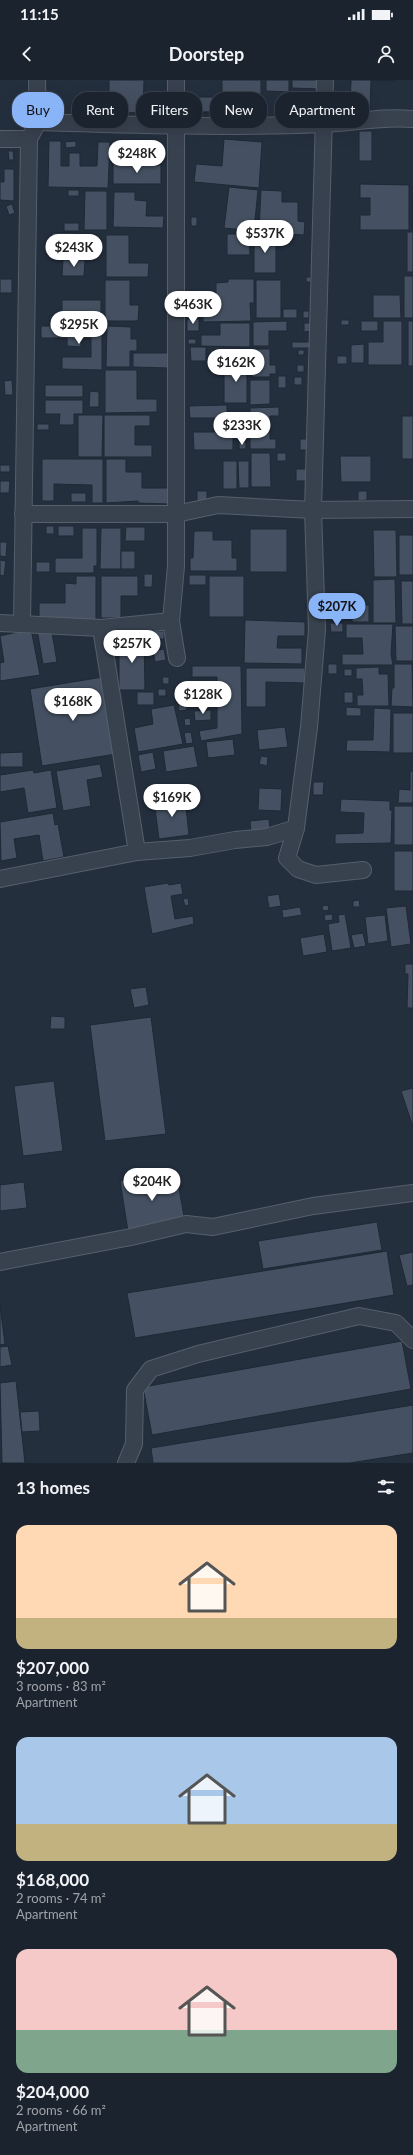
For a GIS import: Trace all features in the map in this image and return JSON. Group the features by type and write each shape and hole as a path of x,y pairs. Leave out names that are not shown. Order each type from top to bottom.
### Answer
{"street":[{"path":"37,80 37,92"},
{"path":"176,80 176,92"},
{"path":"325,80 325,92"},
{"path":"369,119 390,117 413,119"},
{"path":"64,123 136,124"},
{"path":"202,125 275,124"},
{"path":"22,623 29,139 35,128"},
{"path":"176,128 178,402 176,566 171,621 177,658"},
{"path":"324,128 314,510 317,630 309,726 296,828 287,858 298,869 316,875 363,870"},
{"path":"0,139 29,139"},
{"path":"23,514 176,514 218,505 314,510 413,509"},
{"path":"0,623 101,628 171,621"},
{"path":"101,628 137,852"},
{"path":"0,879 137,852 190,848 235,840 267,838 296,828"},
{"path":"0,1262 131,1237 186,1224 213,1227 313,1206 413,1192"},
{"path":"126,1463 134,1444 135,1390 151,1369 198,1354 359,1316 396,1323 413,1340"}],"building":[{"path":"109,80 144,80 144,92 136,92 136,113 128,113 128,92 109,92"},
{"path":"222,80 261,80 261,92 222,92"},
{"path":"266,80 289,80 289,92 266,91"},
{"path":"292,80 320,80 320,89 292,88"},
{"path":"351,80 371,80 370,110 369,92 351,92"},
{"path":"202,97 210,97 210,112 202,112"},
{"path":"359,131 372,131 372,161 359,161"},
{"path":"224,139 262,142 259,188 194,182 196,164 222,166"},
{"path":"49,141 61,141 61,166 69,166 69,153 80,153 80,166 97,166 98,142 110,142 108,188 48,187"},
{"path":"76,141 76,147 66,148 65,142"},
{"path":"8,151 13,151 14,160 9,160"},
{"path":"113,164 161,165 161,184 113,184"},
{"path":"4,169 14,169 14,201 0,200 0,182 4,182"},
{"path":"360,184 409,185 409,230 360,230 360,215 370,215 370,198 360,198"},
{"path":"229,187 258,190 254,231 224,228"},
{"path":"412,187 413,187 413,229"},
{"path":"68,190 79,190 79,196 68,196"},
{"path":"261,190 282,191 282,202 298,202 298,221 305,222 304,235 270,233 270,231 259,230"},
{"path":"85,191 107,191 107,230 84,230"},
{"path":"114,192 135,192 135,200 147,201 146,216 164,216 163,228 113,227"},
{"path":"12,204 15,213 9,215 6,206"},
{"path":"191,217 197,217 197,226 191,226"},
{"path":"64,223 79,223 79,231 64,231"},
{"path":"407,232 413,232 413,272 407,272"},
{"path":"52,233 75,233 75,243 52,243"},
{"path":"227,234 249,234 250,255 227,255"},
{"path":"78,235 85,235 85,244 78,244"},
{"path":"106,235 129,235 129,263 149,263 148,277 106,277"},
{"path":"254,235 276,235 276,273 254,273"},
{"path":"51,245 75,245 75,253 51,253"},
{"path":"63,260 85,260 84,276 62,276"},
{"path":"404,276 413,276 413,318 404,318"},
{"path":"306,277 311,277 311,282 306,282"},
{"path":"0,279 12,279 12,293 0,293"},
{"path":"228,279 254,279 254,303 250,303 251,321 203,322 203,298 216,298 216,283 228,282"},
{"path":"105,280 130,280 130,305 139,305 138,321 105,321"},
{"path":"256,280 281,280 281,318 256,318"},
{"path":"373,295 400,295 401,318 373,318"},
{"path":"62,300 101,300 101,321 62,320"},
{"path":"283,309 297,309 297,318 283,318"},
{"path":"190,310 200,310 200,317 190,317"},
{"path":"303,311 309,311 309,318 303,318"},
{"path":"187,319 199,319 199,331 187,331"},
{"path":"341,320 349,320 349,325 341,325"},
{"path":"287,321 287,331 269,331 269,346 253,346 253,322"},
{"path":"361,321 378,321 378,331 361,331"},
{"path":"383,321 402,321 402,365 368,365 368,342 383,342"},
{"path":"408,321 413,321 413,366 408,366"},
{"path":"220,323 250,323 250,347 201,346 201,335 220,335"},
{"path":"304,323 312,323 312,331 304,332"},
{"path":"41,326 102,326 102,370 62,369 62,357 91,357 91,338 81,338 81,347 67,346 67,338 41,338"},
{"path":"107,326 131,327 131,339 137,339 137,351 130,351 130,367 106,367"},
{"path":"188,339 196,339 196,344 188,344"},
{"path":"292,342 311,342 311,348 292,348"},
{"path":"364,344 364,363 351,363 351,345"},
{"path":"190,347 206,347 206,361 191,361"},
{"path":"225,349 249,349 249,362 226,362"},
{"path":"251,349 270,349 270,365 276,365 276,374 270,374 270,377 252,377"},
{"path":"298,350 304,350 304,355 298,355"},
{"path":"133,353 168,353 168,368 133,367"},
{"path":"337,356 347,356 347,364 337,364"},
{"path":"224,363 247,363 247,403 224,403"},
{"path":"297,365 304,365 304,372 297,372"},
{"path":"105,370 137,370 137,399 157,399 157,412 105,413"},
{"path":"278,376 286,376 286,388 278,388"},
{"path":"294,377 302,377 302,385 294,385"},
{"path":"12,380 13,395 5,395 4,381"},
{"path":"250,380 270,380 270,404 250,405"},
{"path":"45,385 83,385 83,397 45,397"},
{"path":"90,391 99,392 99,407 89,407"},
{"path":"45,400 83,400 83,414 74,414 74,425 59,425 60,414 45,414"},
{"path":"227,405 227,418 190,418 189,406"},
{"path":"279,407 279,416 270,416 270,439 276,439 276,449 250,449 250,408"},
{"path":"78,415 103,415 102,457 78,457"},
{"path":"104,415 150,415 150,426 135,426 135,445 152,445 152,457 104,457"},
{"path":"402,416 413,416 413,459 402,459"},
{"path":"235,418 247,418 247,428 236,428"},
{"path":"37,424 49,424 49,430 37,430"},
{"path":"193,432 233,432 233,450 194,450"},
{"path":"300,439 309,439 309,450 300,450"},
{"path":"239,442 246,442 246,449 239,449"},
{"path":"251,453 270,453 271,487 251,487"},
{"path":"277,453 286,453 286,461 277,461"},
{"path":"340,456 371,456 371,482 341,482"},
{"path":"42,459 103,459 103,503 92,503 92,485 54,484 54,501 42,501"},
{"path":"106,459 126,459 126,472 142,472 142,488 169,488 169,504 138,503 138,501 106,503"},
{"path":"223,461 237,461 237,489 223,489"},
{"path":"238,461 249,461 249,488 239,488"},
{"path":"0,465 10,465 10,472 0,472"},
{"path":"296,469 312,469 312,481 296,481"},
{"path":"0,481 10,481 9,493 0,493"},
{"path":"197,491 207,491 207,502 197,502"},
{"path":"358,491 367,491 367,500 358,501"},
{"path":"71,493 86,493 86,502 71,502"},
{"path":"46,526 54,526 54,534 46,534"},
{"path":"58,526 74,526 74,536 58,536"},
{"path":"126,527 145,527 145,541 125,541"},
{"path":"82,528 97,528 97,566 94,566 94,573 55,573 55,558 82,558"},
{"path":"101,528 121,528 121,569 100,569"},
{"path":"250,529 287,529 287,572 250,572"},
{"path":"373,530 396,530 397,577 374,577"},
{"path":"194,531 213,531 213,540 232,540 232,558 237,558 237,571 190,571 190,558 193,558"},
{"path":"399,535 413,535 413,575 399,575"},
{"path":"0,542 7,542 6,557 0,556"},
{"path":"121,551 135,551 135,569 121,569"},
{"path":"0,560 6,561 4,576 0,575"},
{"path":"36,562 50,562 50,572 36,572"},
{"path":"144,574 153,574 152,587 144,587"},
{"path":"189,575 206,575 206,585 189,585"},
{"path":"76,576 96,576 96,621 39,621 39,603 65,603 65,583 76,584"},
{"path":"101,576 138,576 138,596 121,596 121,618 101,618"},
{"path":"209,576 244,576 244,617 209,617"},
{"path":"395,579 396,623 373,623 373,580"},
{"path":"401,581 413,581 413,624 402,624"},
{"path":"346,604 346,620 334,620 334,605"},
{"path":"352,605 369,605 369,622 352,622"},
{"path":"245,620 305,622 305,636 278,636 277,648 302,648 302,664 244,663"},
{"path":"330,623 343,623 343,632 331,632"},
{"path":"346,624 393,624 391,654 393,665 342,665 342,654 363,654 362,638 346,638"},
{"path":"395,626 413,626 413,661 396,661"},
{"path":"51,627 57,662 43,664 37,629"},
{"path":"31,629 40,675 0,681 0,663 4,662 0,636"},
{"path":"155,631 164,631 164,639 155,639"},
{"path":"144,637 145,690 119,690 119,638"},
{"path":"164,649 166,660 155,662 153,651"},
{"path":"328,664 337,664 337,674 328,674"},
{"path":"394,664 412,664 413,707 391,706 392,688 394,688"},
{"path":"192,666 241,666 242,734 201,741 199,731 217,728 217,677 192,677"},
{"path":"379,667 379,674 388,674 389,706 357,706 357,695 363,695 362,679 356,679 356,668"},
{"path":"246,668 305,668 305,683 266,682 266,707 246,707"},
{"path":"344,669 352,669 352,676 344,676"},
{"path":"103,677 116,754 42,766 30,689"},
{"path":"162,677 169,677 169,684 163,684"},
{"path":"158,689 166,689 166,696 158,696"},
{"path":"137,692 154,692 154,705 137,705"},
{"path":"213,692 214,701 196,703 195,694"},
{"path":"344,692 353,692 353,703 344,703"},
{"path":"186,701 187,710 179,711 178,702"},
{"path":"174,705 183,744 138,752 134,728 153,724 151,709"},
{"path":"346,707 361,708 361,716 346,716"},
{"path":"374,708 391,709 390,752 346,751 347,740 373,740"},
{"path":"211,710 211,720 195,721 194,711"},
{"path":"393,713 413,713 413,753 393,753"},
{"path":"190,718 191,725 185,726 184,719"},
{"path":"285,727 288,747 259,750 257,730"},
{"path":"191,732 193,743 186,744 184,733"},
{"path":"233,739 235,755 208,758 206,742"},
{"path":"194,746 198,767 166,772 163,751"},
{"path":"23,752 23,767 0,767 0,753"},
{"path":"153,752 156,769 141,772 138,755"},
{"path":"261,756 268,757 267,766 259,764"},
{"path":"100,764 103,777 87,780 91,806 63,811 56,771"},
{"path":"33,770 34,773 51,770 57,808 28,813 24,788 0,792 0,775"},
{"path":"410,771 413,771 413,803 398,803 399,789 410,790"},
{"path":"313,782 324,782 323,795 313,795"},
{"path":"259,788 282,789 281,811 258,810"},
{"path":"185,798 189,835 159,839 154,801"},
{"path":"341,799 390,801 390,810 392,810 391,843 335,844 335,834 363,833 364,813 340,812"},
{"path":"394,806 413,806 413,845 394,845"},
{"path":"53,813 55,825 58,824 64,857 43,861 39,835 14,839 17,858 1,861 0,822"},
{"path":"269,819 270,830 251,832 250,821"},
{"path":"394,851 413,851 413,891 394,891"},
{"path":"168,883 169,885 181,883 183,894 171,896 175,919 193,916 194,924 152,934 144,887"},
{"path":"279,894 281,906 269,908 267,896"},
{"path":"188,898 189,905 185,906 183,899"},
{"path":"359,900 360,907 353,907 353,901"},
{"path":"328,905 329,910 323,911 322,906"},
{"path":"406,906 411,944 391,947 386,908"},
{"path":"300,907 302,915 283,918 282,910"},
{"path":"332,914 333,920 325,921 324,915"},
{"path":"345,914 351,948 332,951 328,924 339,922 338,915"},
{"path":"385,915 388,941 368,944 365,917"},
{"path":"363,933 366,946 354,948 351,935"},
{"path":"324,934 327,952 303,956 300,938"},
{"path":"405,964 413,964 413,1008 407,1008 408,974 405,974"},
{"path":"146,987 149,1005 134,1008 130,989"},
{"path":"51,1016 65,1017 65,1029 50,1029"},
{"path":"151,1017 166,1134 105,1141 90,1025"},
{"path":"54,1081 63,1151 23,1156 14,1086"},
{"path":"413,1088 413,1127 401,1091"},
{"path":"176,1172 185,1222 128,1231 120,1181"},
{"path":"24,1182 27,1208 0,1211 0,1185"},
{"path":"377,1222 382,1250 263,1269 258,1241"},
{"path":"387,1251 394,1295 135,1338 127,1293"},
{"path":"413,1252 413,1285 407,1286 399,1255"},
{"path":"0,1305 5,1344 0,1345"},
{"path":"402,1341 411,1389 152,1435 143,1387"},
{"path":"8,1346 12,1365 0,1367 0,1347"},
{"path":"16,1381 25,1463 2,1463 0,1383"},
{"path":"413,1405 413,1453 350,1463 153,1463 151,1448"},
{"path":"39,1411 40,1431 22,1432 20,1412"}]}
